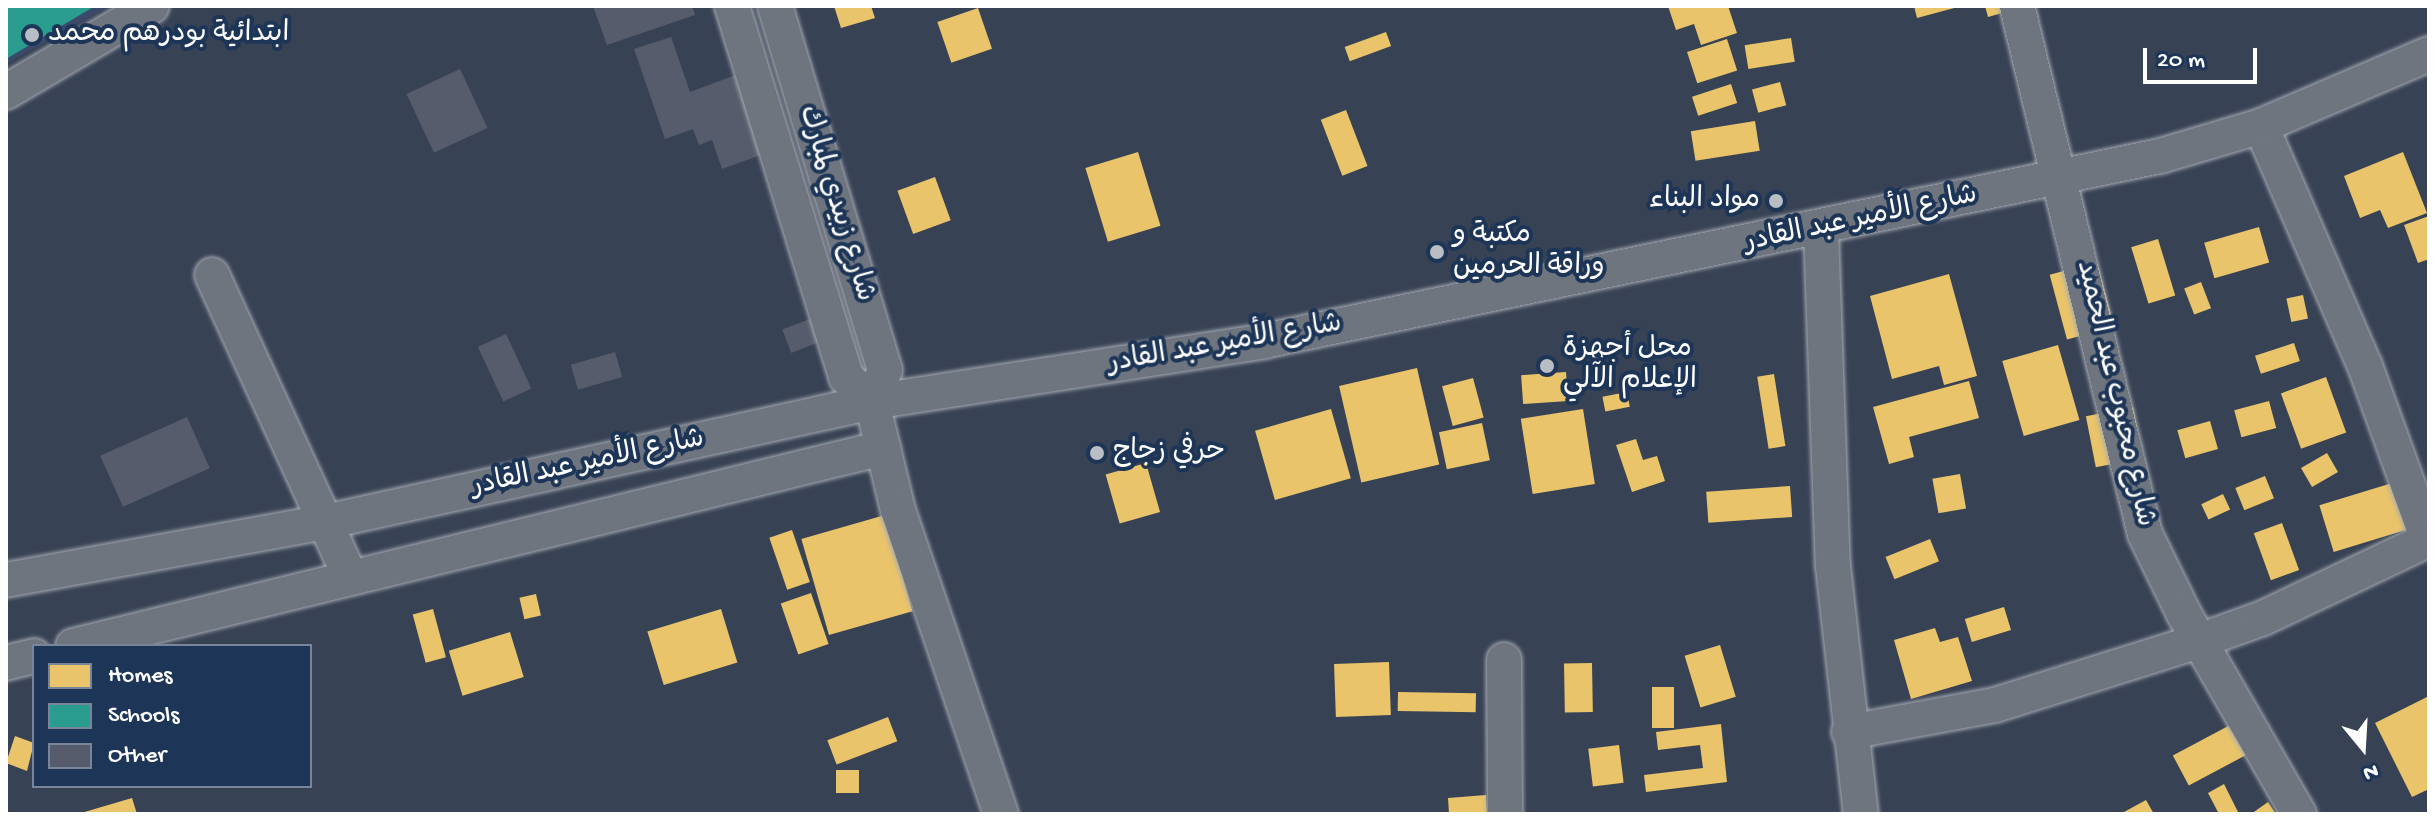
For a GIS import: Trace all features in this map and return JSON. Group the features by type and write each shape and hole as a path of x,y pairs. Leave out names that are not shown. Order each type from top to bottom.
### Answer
{"street":[{"path":"6,92 152,6"},
{"path":"732,6 846,377 872,402 898,510 1001,814"},
{"name":"شارع زبيدي لمبارك","path":"775,6 885,370 872,402"},
{"name":"شارع محبوب عبد الحميد","path":"2017,6 2058,177 2081,252 2111,404 2145,534 2299,814"},
{"name":"شارع الأمير عبد القادر","path":"6,580 325,522 872,402 1264,341 1821,229 2160,156 2261,126 2429,54"},
{"path":"1849,732 1995,705 2202,640 2302,601 2429,540 2365,366 2261,126"},
{"path":"1821,229 1833,566 1849,732 1861,814"},
{"path":"212,275 350,577"},
{"name":"شارع الأمير عبد القادر","path":"81,644 883,448"},
{"path":"6,663 32,656"},
{"path":"1504,660 1505,814"}],"shaded area":[{"name":"ابتدائية بودرهم محمد","path":"6,6 108,6 6,64"}],"building: Homes":[{"path":"834,6 871,6 875,18 841,28"},
{"path":"1668,6 1728,6 1737,33 1701,45 1694,24 1676,30"},
{"path":"1914,6 1958,6 1958,7 1917,18"},
{"path":"1985,6 2022,6 2023,7 1988,17"},
{"path":"978,8 992,49 951,63 937,22"},
{"path":"1386,32 1391,46 1350,61 1345,47"},
{"path":"1791,38 1795,62 1748,69 1745,45"},
{"path":"1727,39 1737,70 1697,83 1687,52"},
{"path":"1780,82 1786,105 1758,113 1752,90"},
{"path":"1731,84 1737,103 1698,116 1692,97"},
{"path":"1346,110 1368,166 1342,176 1321,120"},
{"path":"1755,121 1760,151 1695,161 1691,131"},
{"path":"1138,152 1161,226 1108,242 1085,168"},
{"path":"2403,152 2427,213 2388,228 2380,210 2360,218 2344,176"},
{"path":"935,177 951,220 913,234 897,191"},
{"path":"2429,216 2429,259 2418,263 2404,225"},
{"path":"2259,227 2269,263 2214,278 2204,243"},
{"path":"2158,239 2175,295 2148,304 2131,247"},
{"path":"2097,262 2114,327 2067,339 2050,275"},
{"path":"1949,274 1977,376 1944,385 1939,366 1892,379 1870,296"},
{"path":"2201,282 2211,308 2194,315 2184,288"},
{"path":"2303,295 2308,318 2291,322 2286,299"},
{"path":"2294,343 2300,361 2261,374 2255,356"},
{"path":"2058,345 2079,420 2024,436 2002,361"},
{"path":"1417,368 1439,464 1361,482 1339,386"},
{"path":"1566,372 1568,401 1523,404 1521,375"},
{"path":"1774,374 1785,446 1769,449 1757,377"},
{"path":"2326,377 2346,432 2301,449 2281,393"},
{"path":"1473,378 1484,418 1453,426 1442,386"},
{"path":"1969,381 1979,418 1909,437 1914,457 1889,464 1873,407"},
{"path":"1627,392 1630,407 1605,411 1602,397"},
{"path":"2269,401 2276,428 2241,437 2234,410"},
{"path":"2133,407 2143,458 2096,467 2086,416"},
{"path":"1331,409 1351,478 1275,500 1255,431"},
{"path":"1583,409 1595,484 1533,494 1521,419"},
{"path":"2210,421 2218,449 2185,458 2177,430"},
{"path":"1482,423 1490,460 1447,469 1439,432"},
{"path":"1636,439 1643,460 1657,456 1665,481 1632,492 1616,445"},
{"path":"2327,453 2338,472 2312,487 2301,468"},
{"path":"1146,463 1160,512 1120,524 1106,475"},
{"path":"1960,474 1966,508 1939,513 1932,479"},
{"path":"2265,476 2274,498 2244,510 2235,488"},
{"path":"2415,476 2429,523 2334,552 2319,505"},
{"path":"1790,486 1792,517 1708,523 1706,492"},
{"path":"2223,494 2230,509 2208,520 2201,504"},
{"path":"885,515 913,611 829,635 801,539"},
{"path":"2282,523 2299,570 2271,580 2254,533"},
{"path":"792,530 810,582 787,590 769,538"},
{"path":"1930,539 1939,561 1894,579 1885,557"},
{"path":"811,593 829,644 798,654 781,603"},
{"path":"536,594 541,615 524,619 519,598"},
{"path":"2004,607 2011,630 1972,642 1965,619"},
{"path":"433,609 446,657 426,663 413,614"},
{"path":"721,609 737,663 664,685 647,632"},
{"path":"1935,628 1940,642 1958,637 1972,681 1911,699 1894,640"},
{"path":"510,632 524,677 463,696 449,651"},
{"path":"1720,645 1736,697 1700,707 1685,656"},
{"path":"1389,662 1391,715 1336,717 1334,664"},
{"path":"1564,663 1592,663 1593,712 1565,712"},
{"path":"1652,687 1674,687 1674,728 1652,728"},
{"path":"1398,692 1476,693 1476,712 1398,711"},
{"path":"2429,696 2429,789 2412,797 2375,723"},
{"path":"888,717 897,741 837,765 827,740"},
{"path":"1721,724 1727,782 1646,792 1644,775 1703,768 1700,745 1658,750 1656,732"},
{"path":"2232,724 2248,754 2189,785 2173,755"},
{"path":"15,736 32,742 27,771 6,763"},
{"path":"1619,745 1624,783 1593,786 1588,749"},
{"path":"836,770 859,770 859,793 836,793"},
{"path":"2224,784 2239,814 2219,814 2208,793"},
{"path":"1486,795 1487,814 1449,814 1448,798"},
{"path":"132,798 137,814 81,814 81,813"},
{"path":"2146,800 2154,814 2125,814 2124,812"},
{"path":"2268,802 2276,814 2251,814"}],"building: Schools":[{"name":"ابتدائية بودرهم محمد","path":"6,6 95,6 6,59"}],"building: Other":[{"path":"593,6 692,6 695,15 607,45"},
{"path":"671,37 690,92 741,73 769,152 722,169 712,140 699,145 693,129 665,139 634,49"},
{"path":"460,69 487,128 434,153 407,94"},
{"path":"815,317 824,340 791,353 782,330"},
{"path":"506,334 531,388 503,401 478,347"},
{"path":"615,352 622,377 578,390 571,365"},
{"path":"187,417 210,468 123,507 100,456"}],"place":[{"name":"ابتدائية بودرهم محمد","path":"32,35"},
{"name":"مواد البناء","path":"1776,201"},
{"name":"مكتبة و وراقة الحرمين","path":"1437,252"},
{"name":"محل أجهزة الإعلام الآلي","path":"1547,366"},
{"name":"حرفي زجاج","path":"1097,453"}]}
